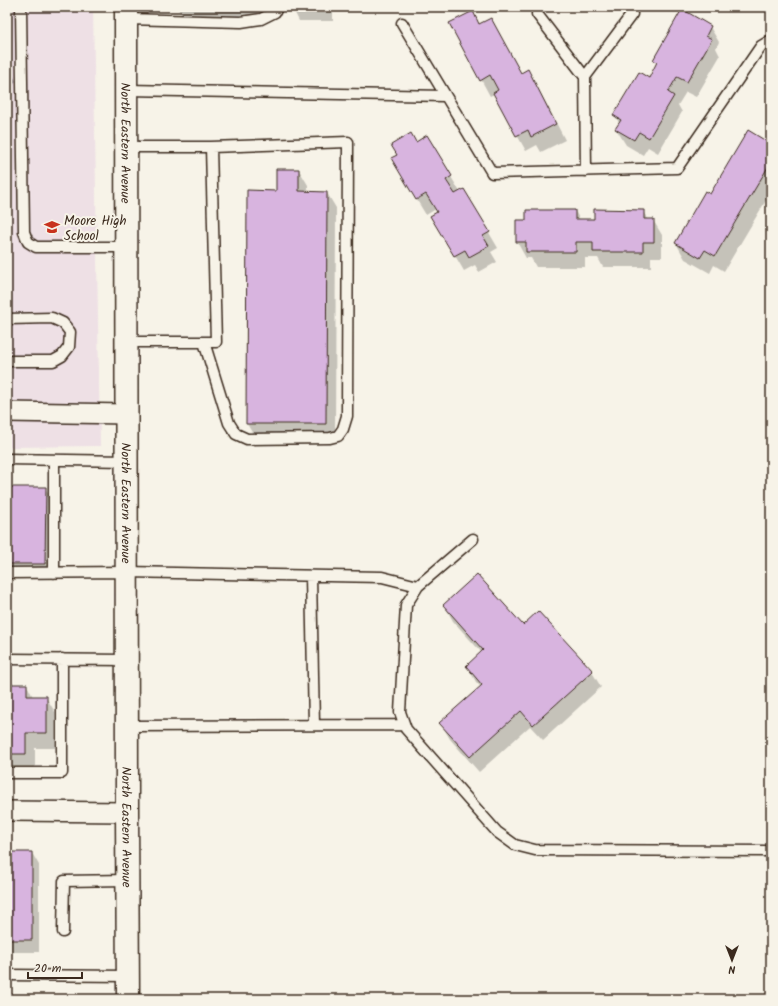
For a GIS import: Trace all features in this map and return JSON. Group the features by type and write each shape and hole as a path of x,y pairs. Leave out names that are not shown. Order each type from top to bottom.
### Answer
{"main road":[{"name":"North Eastern Avenue","path":"126,13 128,999"}],"street":[{"path":"7,412 127,414"},
{"path":"7,811 127,812"}],"lane":[{"path":"21,7 24,232 28,242 36,247 127,247"},
{"path":"126,13 241,22 261,19 275,12 277,7"},
{"path":"537,14 585,77 586,171"},
{"path":"585,77 632,14"},
{"path":"402,23 492,173 677,168 761,46 771,40"},
{"path":"127,90 445,96"},
{"path":"127,147 211,147 348,142 347,416 343,429 338,436 330,438 247,438 236,434 229,422 204,342"},
{"path":"127,342 216,342 211,147"},
{"path":"7,318 52,318 63,322 70,332 69,347 62,356 53,362 7,361"},
{"path":"7,459 127,461"},
{"path":"54,460 54,573"},
{"path":"473,538 418,586 406,605 400,712 406,729 497,832 515,844 535,850 771,851"},
{"path":"7,573 127,572 382,578 418,586"},
{"path":"311,576 314,725"},
{"path":"7,659 127,660"},
{"path":"7,774 62,773 62,659"},
{"path":"127,726 404,725"},
{"path":"63,932 64,881 127,880"},
{"path":"7,975 128,976"}],"shaded area":[{"name":"Moore High School","path":"7,7 93,7 100,446 7,447"}],"building":[{"path":"291,7 327,7 327,9 291,9"},
{"path":"682,9 711,26 706,36 712,39 687,82 677,77 668,92 674,96 649,138 639,132 634,140 615,129 621,120 613,115 639,72 649,78 657,62 653,60"},
{"path":"473,11 479,24 491,18 521,73 528,69 556,124 531,137 528,130 516,136 493,93 498,90 490,75 480,81 449,23"},
{"path":"748,130 771,144 771,162 715,256 705,250 700,258 675,243 705,191 710,194"},
{"path":"411,133 416,142 427,135 452,176 446,180 455,194 464,189 490,232 483,236 489,246 469,257 465,250 454,256 430,216 437,212 426,194 416,200 391,158 397,155 391,145"},
{"path":"276,169 299,169 299,191 327,192 326,424 246,424 247,190 276,191"},
{"path":"594,209 644,210 644,219 654,219 654,242 643,242 643,252 593,252 593,242 576,242 576,252 526,252 526,242 516,242 516,220 526,220 526,210 575,210 575,219 594,219"},
{"path":"7,487 46,487 45,564 7,564"},
{"path":"477,574 523,625 538,611 593,671 533,725 521,711 470,757 439,723 482,685 466,666 483,650 443,605"},
{"path":"7,684 27,684 27,696 47,696 47,733 26,733 26,754 7,754"},
{"path":"7,852 32,852 32,940 7,940"}],"place":[{"name":"Moore High School","path":"52,227"}]}
